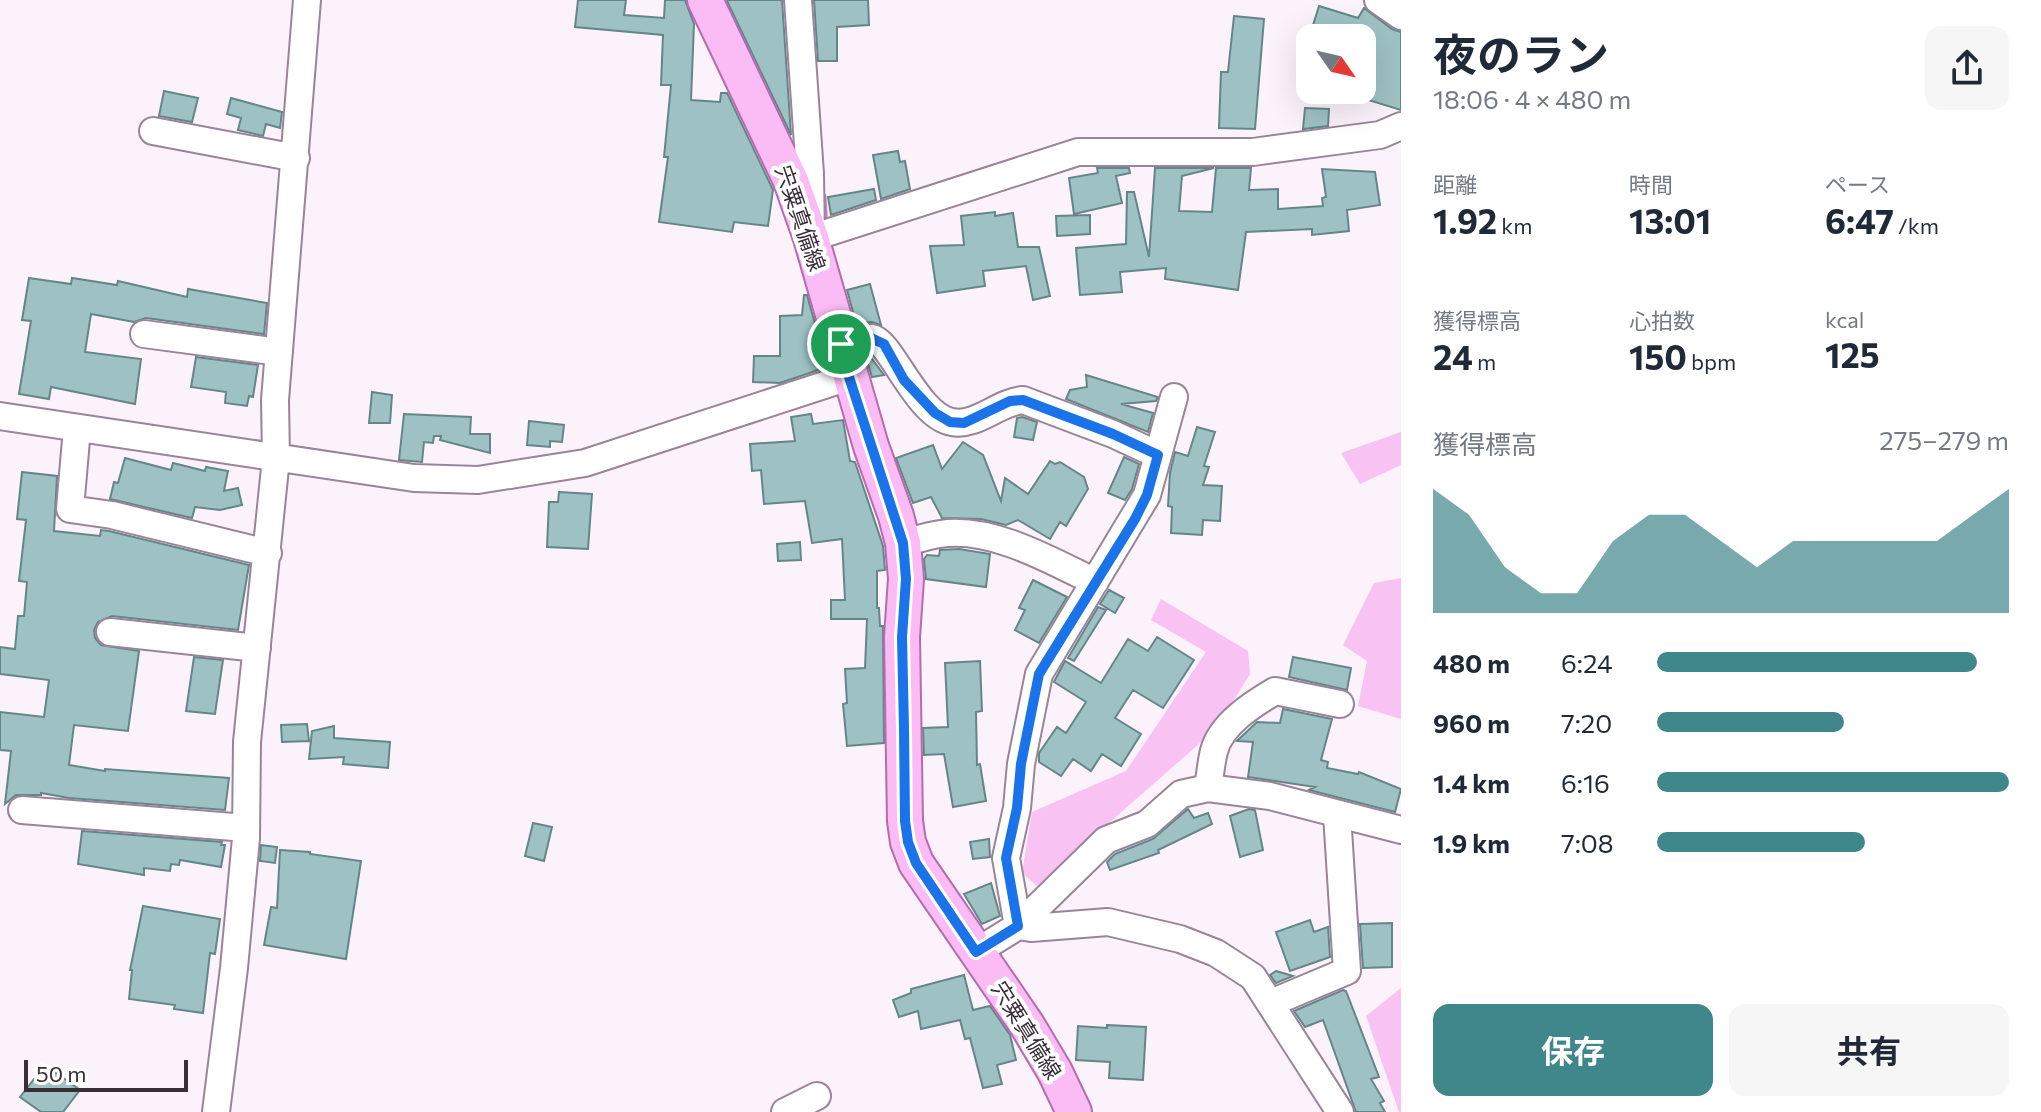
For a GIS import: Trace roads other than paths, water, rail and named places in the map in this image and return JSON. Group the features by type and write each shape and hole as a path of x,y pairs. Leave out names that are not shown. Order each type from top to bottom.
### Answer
{"main road":[{"name":"宍粟真備線","path":"705,0 820,235 847,343 849,377 903,543 906,579 902,668 908,842 916,863 1044,1053 1074,1112"}],"street":[{"path":"216,1112 234,968 246,828 247,742 276,458 275,400 307,0"},
{"path":"798,0 810,174 820,235 1078,152 1253,152 1380,135 1401,126"},
{"path":"1378,0 1401,16"},
{"path":"153,131 296,158"},
{"path":"144,334 279,352"},
{"path":"847,343 871,338 884,344 904,380 935,413 950,422 964,423 1010,401 1023,400 1113,434 1158,455"},
{"path":"0,416 414,478 478,480 585,463 849,377"},
{"path":"1018,926 1006,858 1039,674 1147,495 1174,397"},
{"path":"77,428 70,509 112,515 268,553"},
{"path":"903,543 941,533 974,534 1034,552 1095,582"},
{"path":"110,632 257,648"},
{"path":"1208,788 1214,749 1224,731 1256,702 1275,691 1340,704"},
{"path":"976,952 1018,926 1106,840 1147,824 1181,794 1208,788 1270,796 1401,830"},
{"path":"22,810 246,828"},
{"path":"1271,1003 1347,971 1337,814"},
{"path":"1018,926 1031,928 1108,922 1180,939 1216,953 1253,977 1340,1112"},
{"path":"785,1112 817,1096"}],"waterway":[{"path":"823,197 825,229"}]}
